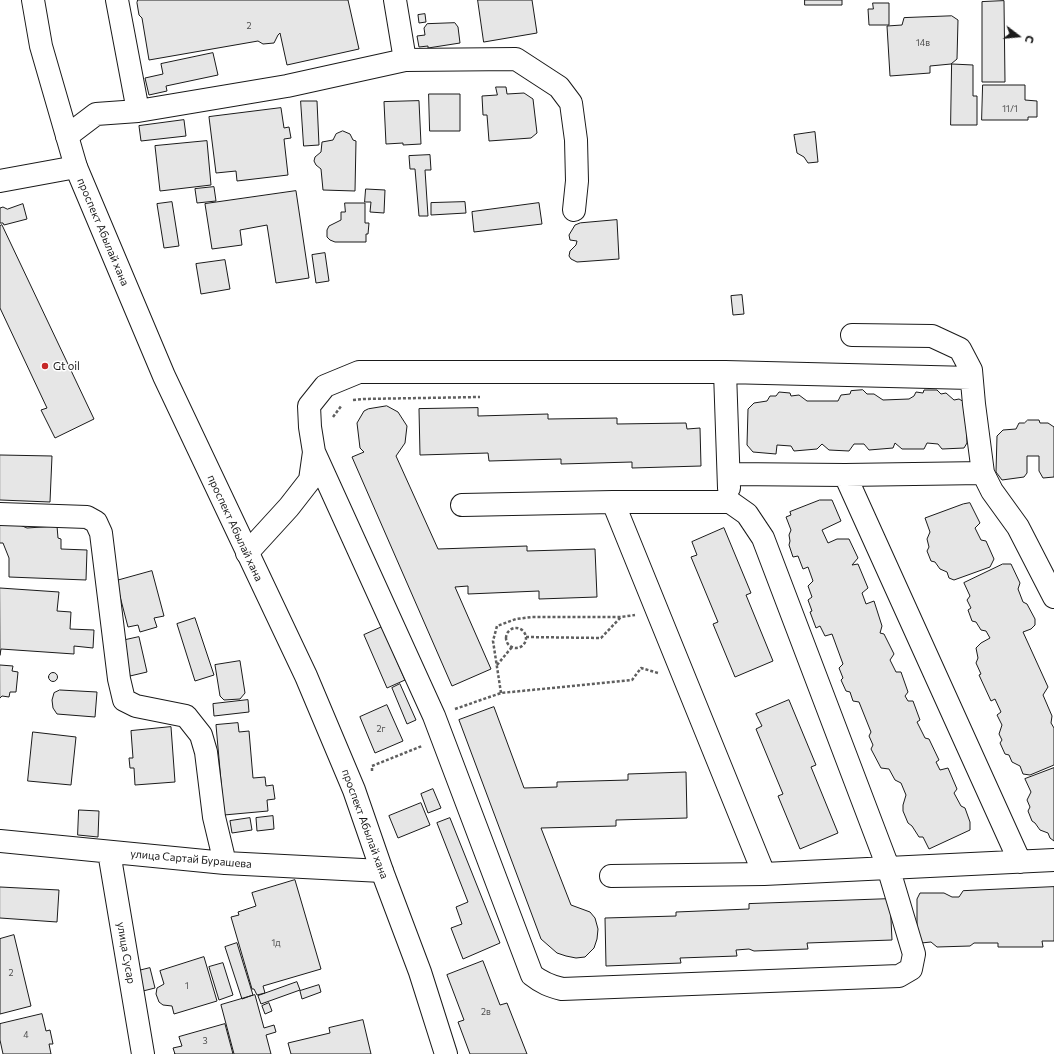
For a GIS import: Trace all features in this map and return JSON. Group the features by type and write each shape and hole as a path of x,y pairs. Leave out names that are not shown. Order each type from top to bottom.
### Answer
{"street":[{"name":"проспект Абылай хана","path":"33,0 41,46 76,167 164,376 306,676 354,790 382,871 420,972 446,1054"},
{"path":"117,0 138,111"},
{"path":"395,0 405,60"},
{"path":"68,136 96,114 138,111 287,86 405,60 516,59 559,87 571,103 576,140 577,181 574,210"},
{"path":"0,181 76,167"},
{"path":"852,335 932,336 960,349 971,370 983,473 992,491 1018,527 1054,597"},
{"path":"462,505 613,502 730,502 747,514 763,538 888,867 914,954 911,969 898,976 562,989 551,987 542,983 532,975 434,716 314,452 310,427 309,406 325,386 359,372 725,372 971,378"},
{"path":"725,372 730,502"},
{"path":"247,553 289,507 310,480 314,452"},
{"path":"729,474 845,475 983,473"},
{"path":"845,475 1020,862"},
{"path":"613,502 764,874"},
{"path":"0,514 87,517 96,522 101,533 119,678 124,700 136,706 186,716 201,734 206,752 214,817 225,863"},
{"name":"улица Сартай Бурашева","path":"0,841 225,863 382,871"},
{"name":"улица Сусар","path":"109,852 143,1054"},
{"path":"611,876 764,874 1054,860"}],"path":[{"path":"350,401 363,399 486,397"},
{"path":"330,420 344,402"},
{"path":"501,693 493,641 497,626 516,619 532,617 621,617 658,612"},
{"path":"526,637 601,638 621,617"},
{"path":"516,627 524,631 526,637 522,646 517,648 512,647 506,640 508,631 516,627"},
{"path":"497,665 512,647"},
{"path":"354,790 372,781 372,766 424,745 434,716 501,693 632,680 641,668 657,673 683,674"}],"building":[{"path":"138,0 348,0 359,49 287,65 280,33 274,43 263,44 258,41 149,60 142,18 139,15"},
{"path":"478,0 532,0 537,33 484,42"},
{"path":"805,0 842,0 842,5 805,5"},
{"path":"1004,1 1005,82 982,82 982,2"},
{"path":"873,3 889,3 889,25 869,25 868,9 873,9"},
{"path":"425,14 426,22 419,23 418,15"},
{"path":"952,16 958,20 957,59 951,64 930,66 930,73 890,76 887,26 902,25 904,18"},
{"path":"455,23 458,27 460,43 428,48 428,46 419,47 417,36 425,35 424,28 427,24"},
{"path":"213,53 218,75 166,86 167,91 149,95 145,78 163,74 161,64"},
{"path":"952,64 973,65 973,96 977,96 977,125 951,125"},
{"path":"983,85 1025,85 1025,100 1037,101 1037,117 1028,117 1028,120 982,120"},
{"path":"496,87 506,87 507,94 524,93 533,99 537,133 531,138 489,141 487,115 483,115 482,96 497,95"},
{"path":"429,94 460,94 460,131 430,131"},
{"path":"301,101 317,101 319,145 304,146"},
{"path":"419,101 421,144 386,144 384,102"},
{"path":"281,108 284,128 289,127 291,138 284,139 288,175 237,181 236,171 216,173 209,117"},
{"path":"184,120 186,136 141,141 139,126"},
{"path":"343,131 350,134 353,140 356,141 355,191 323,190 321,169 314,161 315,157 321,152 322,142 333,140 336,134"},
{"path":"815,132 818,162 808,163 804,157 797,153 794,135"},
{"path":"207,141 211,185 160,191 155,146"},
{"path":"430,155 431,170 425,170 428,216 419,216 415,169 410,169 409,156"},
{"path":"214,187 216,201 197,203 195,189"},
{"path":"366,189 385,190 384,213 370,212 371,202 365,202"},
{"path":"296,191 309,278 276,283 267,225 240,230 242,245 212,249 205,204"},
{"path":"172,202 179,246 164,248 157,204"},
{"path":"465,202 466,213 431,215 431,203"},
{"path":"345,203 365,203 365,223 369,223 368,234 366,234 366,242 335,242 327,237 327,230 329,226 341,220 341,212 345,212"},
{"path":"539,203 542,224 474,232 472,212"},
{"path":"23,204 27,219 4,225 3,223 0,223 0,208 3,207 7,209"},
{"path":"617,220 619,259 577,262 571,259 569,256 570,251 576,245 577,241 570,240 569,235 575,225 580,223"},
{"path":"2,225 94,419 55,438 41,410 47,408 0,308 0,226"},
{"path":"325,253 329,281 316,283 312,255"},
{"path":"225,260 230,289 201,294 196,264"},
{"path":"742,295 744,314 733,315 731,296"},
{"path":"863,390 867,394 874,394 883,400 909,399 914,396 916,392 923,393 924,390 937,390 941,394 946,393 954,400 959,399 966,403 967,443 964,448 942,449 938,444 927,443 924,449 902,449 895,443 893,448 869,450 864,444 854,444 849,451 829,450 822,444 817,449 794,451 791,446 777,445 776,454 753,452 747,445 748,409 754,403 767,401 770,396 776,396 779,392 790,393 791,396 799,395 807,401 838,401 841,395 850,394 851,391"},
{"path":"387,406 398,412 407,426 405,443 396,456 438,549 527,546 527,551 595,549 597,597 539,599 539,591 468,594 468,586 455,587 491,669 452,686 352,457 364,452 360,448 357,423 364,411"},
{"path":"478,408 478,416 548,414 548,419 617,418 617,424 686,423 687,429 700,428 701,466 632,468 632,462 561,464 561,459 489,461 488,453 420,455 419,409"},
{"path":"1028,420 1039,420 1040,423 1048,423 1054,427 1054,477 1043,478 1039,471 1039,456 1027,456 1027,473 1024,477 1002,480 996,472 997,436 1003,430 1016,429 1019,423 1024,423"},
{"path":"0,455 52,456 50,502 0,500"},
{"path":"820,500 832,500 841,521 822,530 828,543 837,539 849,539 858,558 852,565 858,564 868,588 862,593 866,604 874,601 882,626 880,633 884,634 894,654 890,660 896,672 901,672 908,692 905,696 908,701 913,701 920,720 917,722 925,738 929,739 939,760 936,762 940,770 948,768 957,789 954,793 961,806 965,808 970,822 970,830 929,849 923,837 919,837 912,826 908,823 903,811 906,795 901,783 895,780 889,769 881,768 871,749 873,745 869,736 871,732 859,702 853,701 850,692 846,691 841,680 843,678 839,668 843,664 832,634 825,636 820,626 816,628 810,612 812,611 808,600 812,597 808,586 813,581 808,567 803,569 798,556 793,557 789,545 789,535 791,530 786,517 791,515 790,512"},
{"path":"970,503 980,523 975,528 981,540 986,541 994,559 990,567 954,580 949,578 947,572 940,569 935,562 931,561 927,551 929,547 927,539 930,532 925,518 963,504"},
{"path":"0,521 27,528 57,526 58,538 61,539 61,549 87,550 86,580 9,577 9,558 3,543 0,543"},
{"path":"724,528 751,593 746,595 773,661 735,677 713,624 718,622 691,557 697,555 692,542"},
{"path":"1003,564 1011,564 1020,583 1018,589 1023,602 1027,604 1035,619 1035,625 1031,629 1023,632 1048,687 1043,695 1052,716 1051,723 1054,728 1054,765 1030,775 1023,774 1020,766 1012,762 1009,755 1005,754 1000,743 1002,740 999,734 1002,725 997,715 1001,712 995,699 991,701 979,675 981,674 976,663 978,658 976,648 990,638 986,631 981,630 976,622 972,621 968,610 971,608 967,600 970,596 964,583"},
{"path":"152,571 164,616 154,618 157,627 140,632 138,625 128,627 116,581"},
{"path":"0,588 59,592 57,611 71,612 70,629 94,630 93,648 74,646 74,654 1,649 0,655"},
{"path":"195,618 214,675 195,681 177,624"},
{"path":"382,627 405,680 387,688 364,635"},
{"path":"139,637 147,672 130,676 121,641"},
{"path":"240,661 245,693 240,699 224,700 220,696 215,665"},
{"path":"0,665 13,666 12,671 18,672 16,692 10,692 9,697 2,696 0,698"},
{"path":"53,672 58,677 53,682 48,677"},
{"path":"400,684 416,720 407,724 392,688"},
{"path":"60,690 97,692 95,717 57,714 53,708 52,700 54,693"},
{"path":"248,700 249,712 214,716 213,704"},
{"path":"789,700 816,765 811,767 838,833 800,849 778,796 783,794 756,729 762,726 756,714"},
{"path":"387,705 403,741 375,753 360,717"},
{"path":"494,707 524,788 557,787 557,782 628,780 628,774 686,772 687,818 616,820 616,826 541,828 571,905 590,912 595,918 598,929 597,939 594,948 585,957 576,958 557,953 541,939 459,720"},
{"path":"238,723 239,732 249,731 253,778 265,777 266,786 273,785 275,799 267,800 268,811 224,815 216,725"},
{"path":"171,727 175,782 135,785 134,768 130,768 129,758 133,758 131,731"},
{"path":"33,732 76,737 71,785 28,781"},
{"path":"1054,768 1054,841 1050,838 1048,833 1040,830 1032,821 1028,811 1030,807 1027,800 1031,792 1025,779"},
{"path":"433,789 441,808 428,813 421,794"},
{"path":"421,803 430,825 398,838 389,816"},
{"path":"79,810 99,811 98,837 78,835"},
{"path":"273,816 274,829 257,831 256,818"},
{"path":"250,818 252,830 232,833 230,821"},
{"path":"450,818 500,943 463,959 451,928 462,924 456,907 468,902 437,823"},
{"path":"295,880 321,969 263,986 265,993 257,995 254,989 252,989 231,917 239,915 238,912 256,906 252,893"},
{"path":"0,887 59,890 57,922 0,918"},
{"path":"1054,887 1054,941 1042,941 1043,947 998,947 998,943 974,943 970,946 937,947 931,942 921,943 917,937 917,899 920,893 944,893 952,897 959,897 963,891"},
{"path":"890,899 892,940 807,943 808,949 754,951 749,949 736,950 737,956 680,958 681,963 606,966 605,918 676,916 676,912 749,909 749,904"},
{"path":"14,935 31,1006 0,1014 0,939"},
{"path":"237,943 253,995 242,999 225,947"},
{"path":"204,957 217,1001 174,1014 172,1006 163,1005 159,1002 156,994 157,988 164,984 160,971"},
{"path":"483,961 500,1005 507,1003 527,1054 470,1054 458,1022 464,1020 447,975"},
{"path":"223,963 233,995 219,1000 209,967"},
{"path":"150,968 155,988 143,991 138,971"},
{"path":"297,982 300,990 261,1004 258,996"},
{"path":"319,985 321,992 302,999 300,991"},
{"path":"255,995 264,1028 274,1025 276,1032 266,1035 271,1054 234,1054 221,1005"},
{"path":"269,1003 272,1011 265,1014 262,1006"},
{"path":"42,1014 46,1031 50,1030 53,1044 49,1044 51,1054 3,1054 0,1040 0,1024"},
{"path":"363,1020 371,1054 291,1054 288,1043 330,1033 329,1028"},
{"path":"225,1024 233,1054 175,1054 173,1048 182,1046 179,1037"}],"place":[{"name":"Gt oil","path":"45,366"}]}
